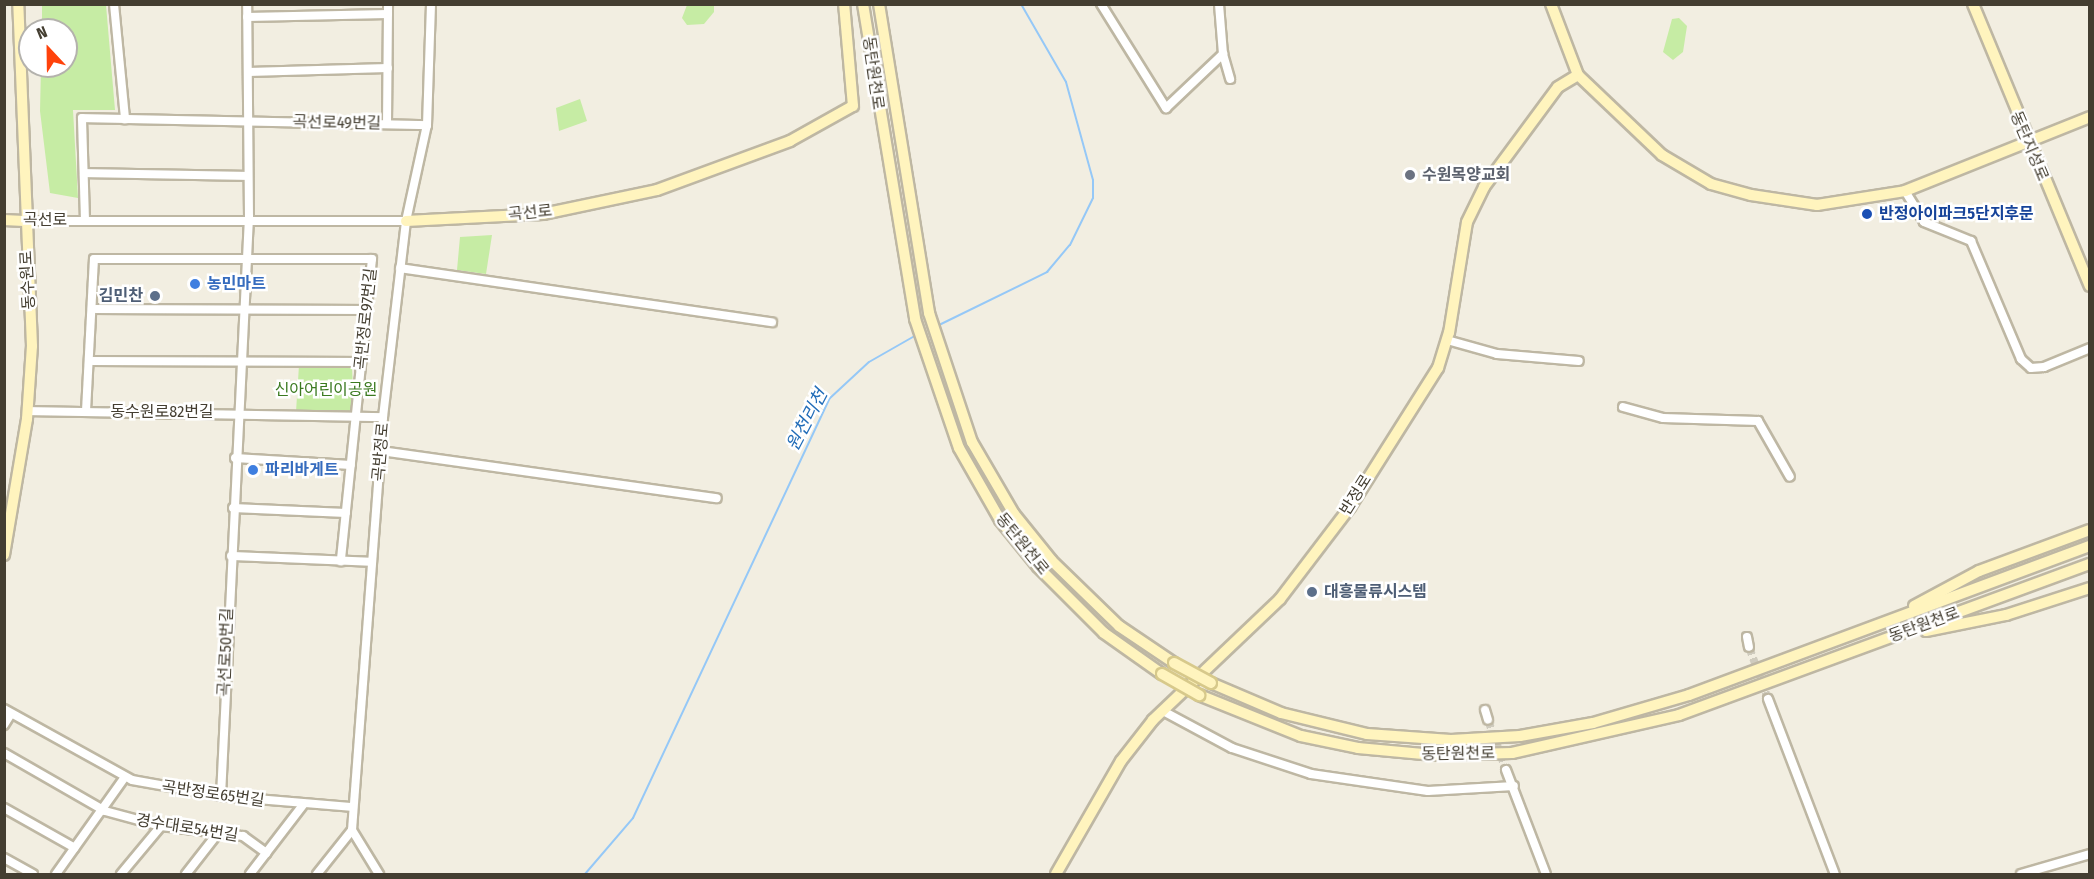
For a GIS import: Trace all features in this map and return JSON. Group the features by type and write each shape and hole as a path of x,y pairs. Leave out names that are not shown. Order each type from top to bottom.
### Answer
{"main road":[{"name":"동수원로","path":"4,555 28,411 32,346 24,221 18,4"},
{"name":"곡선로","path":"405,221 543,214 657,190 790,141 853,106 844,4"},
{"name":"동탄원천로","path":"863,4 900,248 942,408 977,484 1019,545 1104,633 1162,674 1200,695 1301,736 1358,748 1434,755 1512,753 1679,715 2090,564"},
{"name":"동탄원천로","path":"879,4 914,242 956,402 991,478 1033,539 1119,626 1174,663 1211,684 1281,712 1367,734 1440,740 1510,737 1628,714 2090,546"},
{"path":"1551,4 1578,75 1662,155 1711,184 1817,205 1905,191 2090,117"},
{"name":"동탄지성로","path":"1973,4 2027,142 2090,286"},
{"name":"반정로","path":"1056,874 1121,761 1163,711 1280,599 1308,564 1414,406 1447,340 1467,222 1475,204 1558,87 1578,75"},
{"name":"곡선로","path":"4,220 24,221"},
{"path":"1878,625 1979,572 2090,530"},
{"path":"1885,640 2006,615 2090,588"}],"street":[{"path":"114,4 125,119"},
{"path":"247,4 249,217"},
{"path":"387,124 388,4"},
{"name":"곡반정로","path":"379,874 352,830 351,807 383,417 405,221 427,125 431,4"},
{"path":"1101,4 1166,108 1223,54"},
{"path":"1219,4 1223,54 1230,79"},
{"path":"247,17 388,14"},
{"path":"248,72 388,68"},
{"name":"곡선로","path":"82,118 85,220"},
{"name":"곡선로49번길","path":"82,118 427,125"},
{"path":"84,173 248,176"},
{"path":"1905,191 1924,222 1971,241 2021,359 2031,368 2044,367 2089,349"},
{"name":"곡선로","path":"24,221 249,217 405,221"},
{"name":"곡선로50번길","path":"221,796 237,412 249,217"},
{"name":"동수원로82번길","path":"86,411 93,361 96,309 94,259 246,259"},
{"name":"곡반정로97번길","path":"246,259 372,259 341,561"},
{"path":"400,268 772,322"},
{"path":"96,309 366,310"},
{"path":"1447,340 1497,354 1579,361"},
{"path":"93,361 361,362"},
{"path":"1623,407 1663,418 1758,421 1790,477"},
{"name":"동수원로82번길","path":"28,411 237,412"},
{"path":"237,412 383,417"},
{"path":"381,451 717,498"},
{"path":"235,458 351,465"},
{"path":"233,508 346,513"},
{"path":"231,556 372,562"},
{"path":"1747,637 1749,647"},
{"path":"1768,699 1834,874"},
{"path":"1485,710 1488,720"},
{"path":"4,725 8,711"},
{"name":"곡반정로65번길","path":"8,711 125,777 221,796 303,805 351,807"},
{"path":"1163,711 1232,748 1311,774 1428,791 1514,786"},
{"name":"경수대로54번길","path":"4,753 105,811 161,826 243,836 266,853"},
{"path":"1506,770 1546,874"},
{"path":"56,874 105,811 125,777"},
{"path":"250,874 303,805"},
{"path":"4,808 75,848"},
{"path":"121,874 161,826"},
{"path":"317,874 352,830"},
{"path":"186,874 218,833"},
{"path":"2021,874 2090,854"},
{"path":"4,858 33,874"}],"green space":[{"path":"42,5 106,5 115,110 73,110 78,198 50,193 40,111 41,78 78,78 78,18 42,18"},
{"path":"687,5 714,5 714,12 704,24 687,25 682,18"},
{"path":"1679,18 1687,26 1683,52 1673,60 1663,52 1672,19"},
{"path":"580,99 587,121 559,131 556,108"},
{"path":"492,235 486,274 457,270 460,237"},
{"name":"신아어린이공원","path":"299,365 352,368 354,411 296,412"}],"waterway":[{"name":"원천리천","path":"937,326 1047,272 1070,245 1093,198 1093,180 1066,82 1021,4"},
{"name":"원천리천","path":"585,874 633,818 829,399 869,362 918,334"}],"tunnel":[{"path":"1749,647 1768,699"},
{"path":"1488,720 1506,770"}],"place":[{"name":"수원목양교회","path":"1410,175"},
{"name":"반정아이파크5단지후문","path":"1867,214"},
{"name":"농민마트","path":"195,284"},
{"name":"김민찬","path":"155,296"},
{"name":"파리바게트","path":"253,470"},
{"name":"대흥물류시스템","path":"1312,592"}]}
